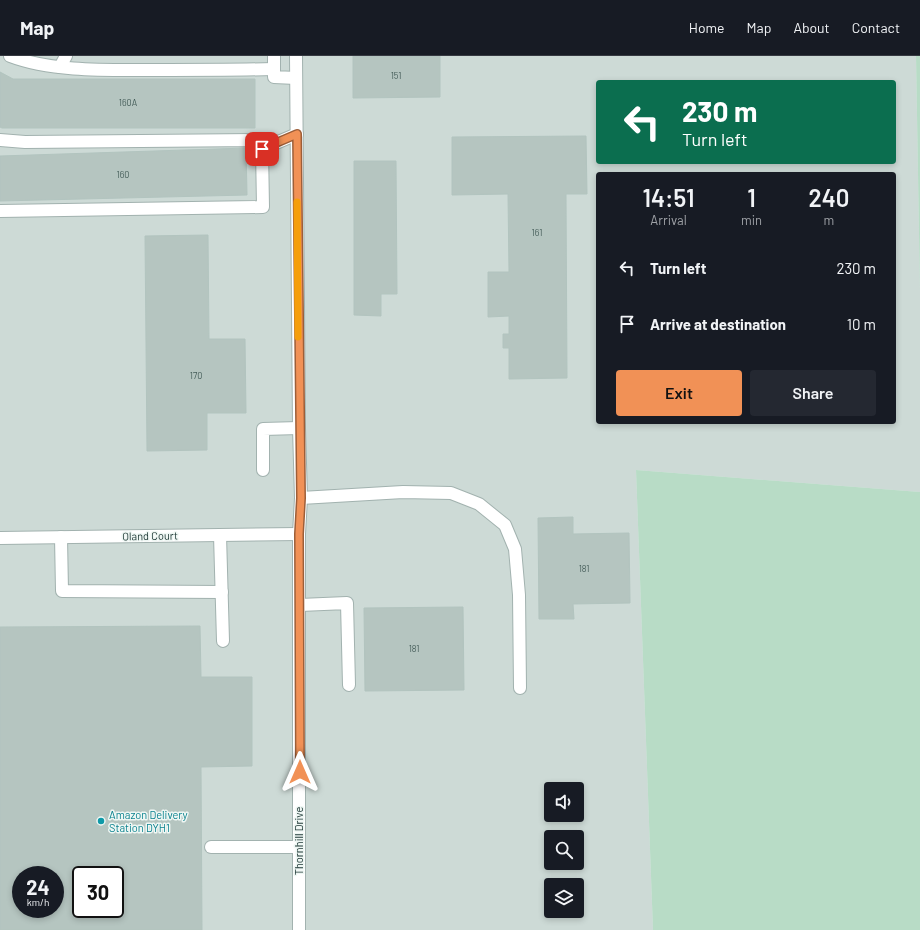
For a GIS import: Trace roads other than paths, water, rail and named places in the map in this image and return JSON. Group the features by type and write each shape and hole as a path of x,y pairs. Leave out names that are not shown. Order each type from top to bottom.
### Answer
{"street":[{"path":"10,56 26,62 63,61 110,70 274,68"},
{"path":"274,56 274,77 296,78"},
{"name":"Thornhill Drive","path":"296,56 299,428 301,498 299,534 299,930"},
{"path":"262,149 297,134"},
{"path":"0,140 33,142 257,140 262,149 264,207 0,211"},
{"path":"263,470 263,429 299,428"},
{"path":"301,498 403,492 451,493 479,504 505,525 515,549 519,595 520,688"},
{"name":"Oland Court","path":"0,538 299,534"},
{"path":"220,536 223,641"},
{"path":"61,538 62,591 222,592"},
{"path":"300,606 348,603 349,686"},
{"path":"211,847 299,847"}],"place":[{"name":"Amazon Delivery Station DYH1","path":"101,821"}]}
